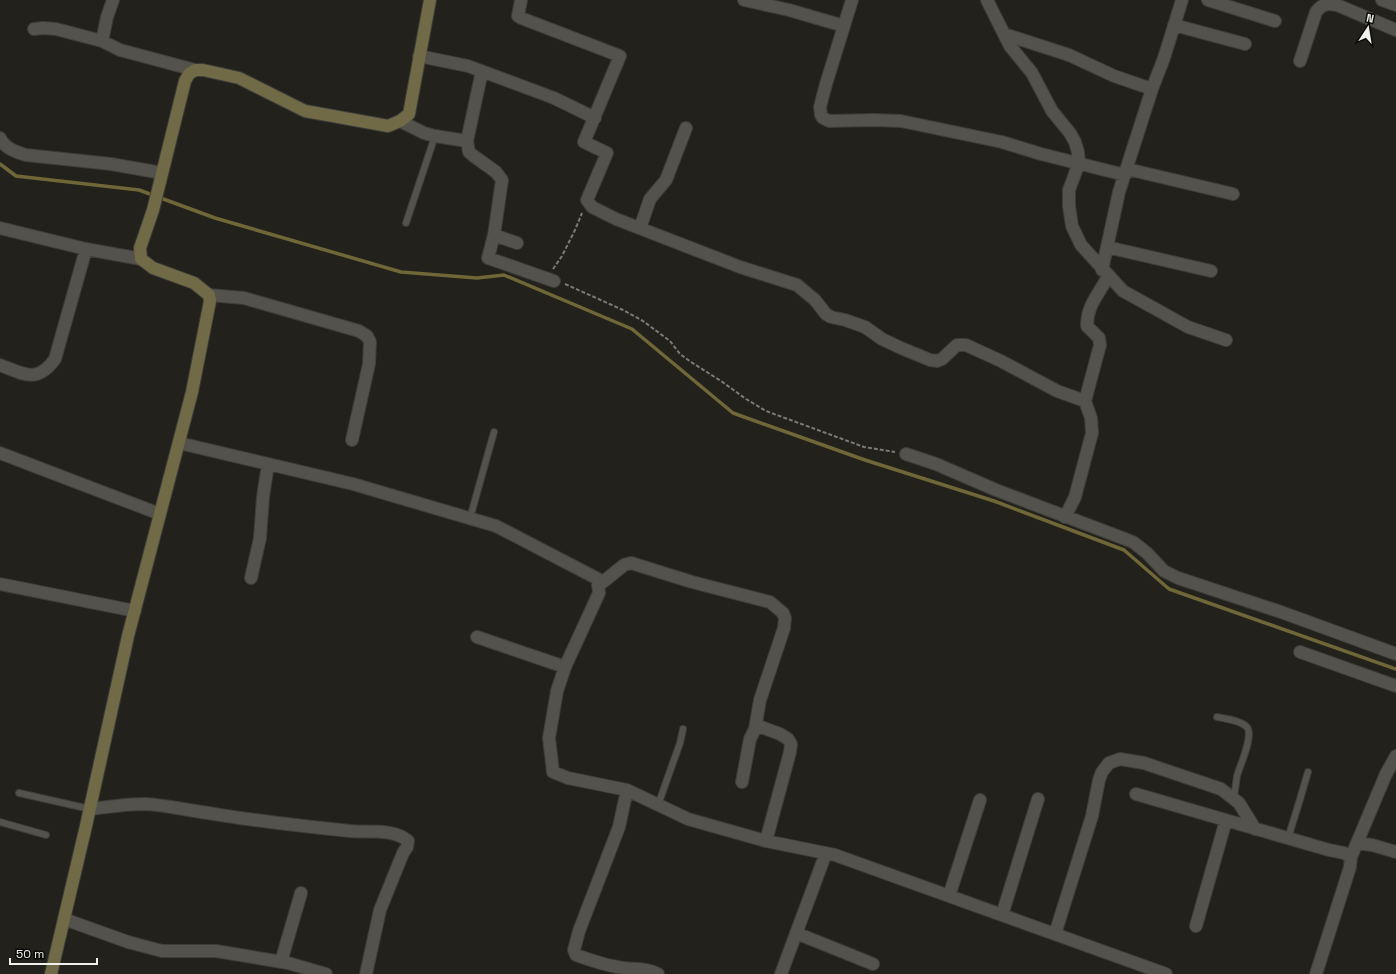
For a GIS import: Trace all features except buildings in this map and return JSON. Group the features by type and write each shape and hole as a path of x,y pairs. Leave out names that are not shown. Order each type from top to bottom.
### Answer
{"street":[{"path":"102,41 107,17 114,0"},
{"path":"34,30 43,28 56,29 102,41 120,50 195,70 203,70 239,78 305,112 388,126 400,122 408,114 430,0"},
{"path":"521,0 518,16 520,18 620,56 584,142 607,153 587,200 592,208 616,219 740,267 797,285 815,300 826,314 831,317 865,327 882,339 923,357 937,361 942,359 957,345 966,345 1001,361 1057,391 1085,401"},
{"path":"744,0 789,10 844,26"},
{"path":"852,0 820,107 823,118 829,121 901,121 1002,142 1041,154 1079,163 1233,194"},
{"path":"987,0 1010,46 1032,73 1052,112 1070,132 1078,152 1079,163 1069,190 1069,206 1072,226 1081,245 1123,291 1188,327 1226,340"},
{"path":"1065,517 1075,497 1092,433 1091,418 1085,401 1100,345 1099,338 1087,326 1087,319 1091,305 1105,273 1107,247 1120,192 1152,88 1164,58 1182,0"},
{"path":"1208,0 1274,21"},
{"path":"1382,0 1396,5"},
{"path":"1300,61 1316,12 1321,6 1327,3 1337,5 1396,30"},
{"path":"1174,25 1245,44"},
{"path":"1004,34 1069,55 1114,76 1152,88"},
{"path":"419,56 468,66 554,98 595,118"},
{"path":"141,259 140,248 153,210 185,81 189,74 195,70"},
{"path":"482,71 467,141 469,152 496,172 502,180 494,235 488,258 554,280"},
{"path":"400,122 424,133 467,141"},
{"path":"640,228 650,200 666,180 686,128"},
{"path":"0,138 6,146 16,152 26,155 111,164 161,176"},
{"path":"0,228 86,249 141,259 153,268 194,283 209,295 244,298 359,331 367,336 370,342 369,364 352,440"},
{"path":"494,235 517,243"},
{"path":"1107,247 1211,271"},
{"path":"0,365 28,376 37,374 50,366 55,359 86,249"},
{"path":"51,974 135,611 192,392 210,301 209,295"},
{"path":"179,443 353,484 496,526 598,579 599,593 564,667 557,691 549,738 553,772 568,778 627,790 688,820 766,841 835,855 1166,974"},
{"path":"0,452 160,514"},
{"path":"906,454 936,464 996,490 1133,542 1147,553 1164,571 1178,578 1281,612 1396,654"},
{"path":"251,578 260,538 263,497 268,464"},
{"path":"598,586 620,568 631,563 692,582 770,602 783,613 786,618 784,628 760,700 755,729 750,739 742,782"},
{"path":"0,584 135,611"},
{"path":"478,637 564,667"},
{"path":"1300,652 1396,686"},
{"path":"755,729 761,727 780,734 788,739 790,744 790,752 766,841"},
{"path":"1316,974 1350,867 1351,857 1386,774 1396,756"},
{"path":"1055,934 1092,816 1099,780 1102,772 1109,763 1120,759 1144,763 1221,789 1234,797 1255,828"},
{"path":"627,790 620,827 579,931 574,950 576,954 588,959 618,967 647,969 658,974"},
{"path":"1136,794 1351,857"},
{"path":"1002,915 1038,799"},
{"path":"949,896 980,800"},
{"path":"90,809 144,804 169,806 207,813 290,824 365,832 389,832 402,836 408,841 407,847 403,853 380,910 366,974"},
{"path":"1196,926 1226,820"},
{"path":"1357,843 1372,845 1396,852"},
{"path":"781,974 826,853"},
{"path":"281,962 301,893"},
{"path":"64,919 128,942 162,951 216,951 281,962 302,971 326,974"},
{"path":"796,933 873,964"}],"lane":[{"path":"406,223 435,136"},
{"path":"470,518 494,432"},
{"path":"1217,717 1241,723 1248,731 1248,741 1238,774 1234,797"},
{"path":"658,805 680,743 683,729"},
{"path":"1288,838 1308,772"},
{"path":"19,793 90,809"},
{"path":"0,822 46,835"}],"path":[{"path":"587,200 575,230 562,256 551,273 551,277 554,280 571,286 642,321 670,341 680,354 691,362 746,400 766,411 864,447 906,454"}],"waterway":[{"path":"0,164 16,176 139,190 215,218 401,272 477,278 504,275 632,329 733,413 865,460 994,501 1124,550 1169,589 1396,669"}]}
